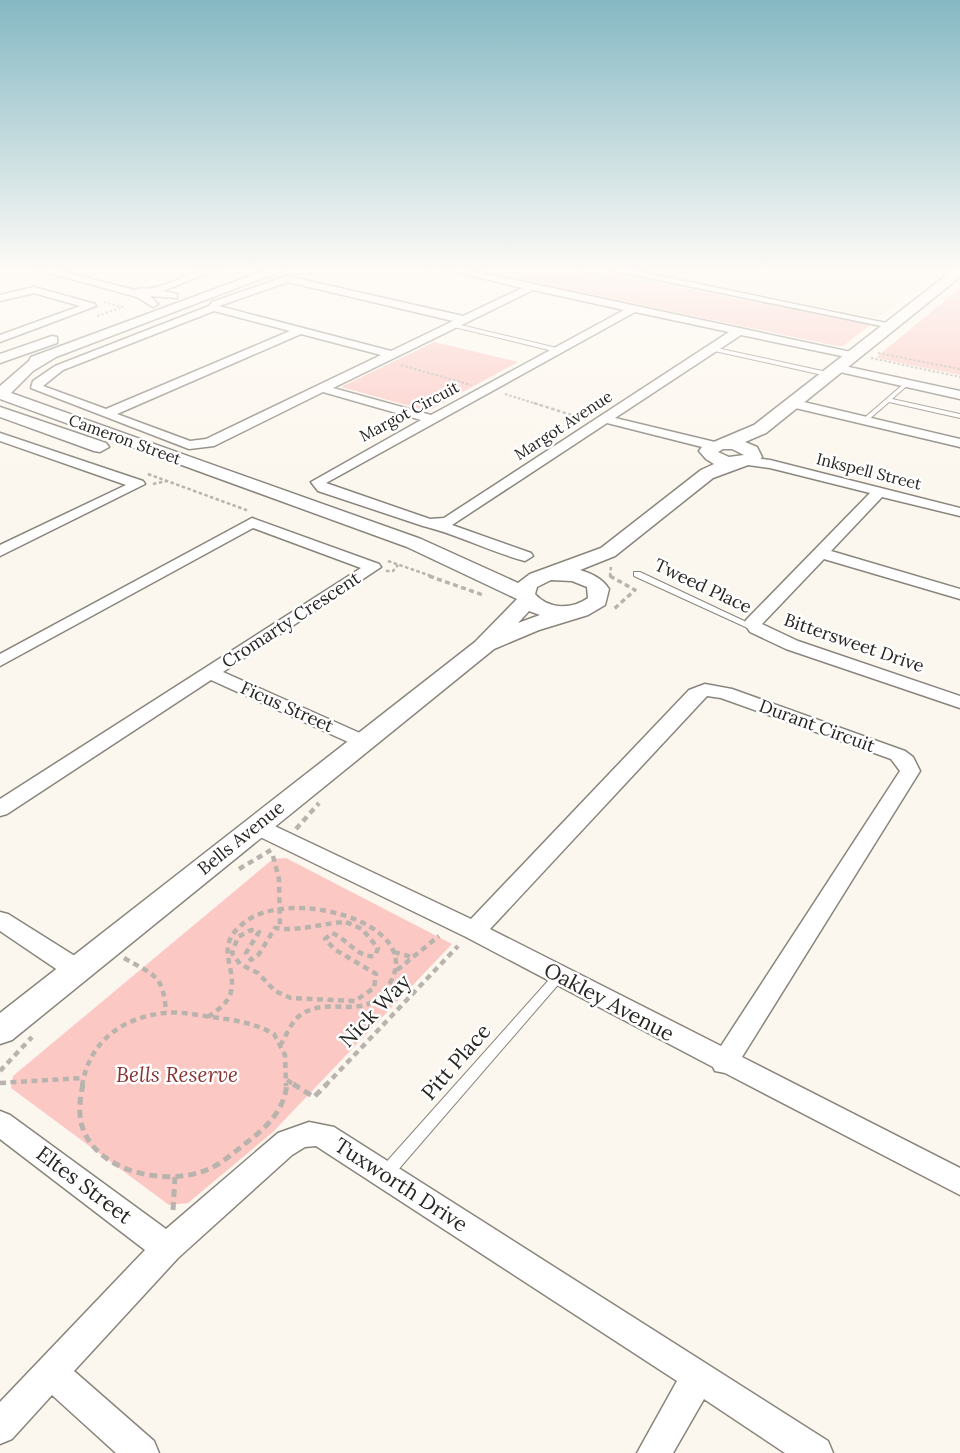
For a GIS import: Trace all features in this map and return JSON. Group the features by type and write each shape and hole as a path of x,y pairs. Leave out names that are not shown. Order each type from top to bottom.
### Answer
{"street":[{"path":"0,359 50,338"},
{"path":"0,374 102,338"},
{"path":"135,338 69,363 37,384 37,388 189,444 199,445 209,443 426,338"},
{"path":"106,414 284,338"},
{"path":"323,338 388,357"},
{"name":"Margot Circuit","path":"440,524 428,523 323,488 318,482 580,338"},
{"name":"Margot Avenue","path":"440,524 728,338"},
{"path":"770,338 851,355"},
{"path":"594,583 612,556 714,454 760,429 874,338"},
{"path":"0,394 28,368 50,356"},
{"path":"831,371 960,395"},
{"path":"325,388 431,419"},
{"name":"Cameron Street","path":"0,394 414,543 525,597 546,611 571,612"},
{"path":"791,403 960,443"},
{"name":"Cameron Street","path":"0,414 132,457 250,485"},
{"path":"601,421 679,439 714,454 745,456 770,464"},
{"path":"745,456 760,429"},
{"path":"0,437 138,484 3,546"},
{"path":"714,454 745,456"},
{"name":"Inkspell Street","path":"770,464 960,512"},
{"name":"Bittersweet Drive","path":"880,491 753,623 756,628 792,645 960,702"},
{"name":"Cromarty Crescent","path":"0,661 252,522 373,567 0,809"},
{"path":"440,524 455,533 525,556"},
{"path":"821,553 960,594"},
{"path":"484,647 525,597 530,581 612,556"},
{"path":"457,564 547,575 576,575 594,583 600,595 598,601 583,610 531,625 484,647"},
{"name":"Bells Avenue","path":"0,1031 77,970 116,958 256,826 484,647"},
{"name":"Ficus Street","path":"210,673 364,742"},
{"name":"Durant Circuit","path":"466,939 696,694 705,690 725,692 898,755 909,766 909,772 724,1063"},
{"name":"Oakley Avenue","path":"256,826 279,848 466,939 559,976 960,1182"},
{"path":"0,920 77,970"},
{"name":"Eltes Street","path":"0,1124 167,1248"},
{"name":"Tuxworth Drive","path":"0,1427 167,1248 275,1152 299,1135 308,1133 325,1136 816,1453"},
{"path":"52,1373 142,1453"},
{"path":"654,1453 698,1377"}],"lane":[{"path":"506,338 557,350"},
{"path":"712,349 831,371"},
{"path":"864,421 906,383"},
{"path":"887,400 960,416"},
{"name":"Tweed Place","path":"637,574 756,628"},
{"name":"Pitt Place","path":"385,1175 559,976"}],"path":[{"path":"851,355 960,377"},
{"path":"388,357 486,389 601,421"},
{"path":"610,612 635,590 610,576 612,556"},
{"path":"233,873 279,848 306,821 320,802"},
{"path":"279,848 279,895 283,908 280,928"},
{"path":"206,1018 220,1011 229,1001 233,987 225,958 233,930 259,913 283,908 326,909 381,937 394,952 397,970"},
{"path":"353,921 374,941 378,953 370,958 340,935 332,933 325,939 328,945 376,974 374,988 355,1001 299,999 282,995 264,982 258,972 240,964 234,957 230,944 251,930 259,932 246,953 251,960 256,958 271,930 280,928 296,931 326,923 353,921"},
{"path":"281,1044 295,1020 310,1009 353,1010 364,1007 390,984 397,970 439,936"},
{"path":"374,941 381,937"},
{"name":"Nick Way","path":"288,1080 314,1097 466,939"},
{"path":"116,958 137,951"},
{"path":"394,952 412,957"},
{"path":"225,958 234,957"},
{"path":"116,958 154,976 164,988 166,1012"},
{"path":"275,1035 287,1061 288,1080 283,1105 276,1117 260,1132 201,1173 157,1177 132,1171 115,1162 90,1142 83,1129 79,1108 83,1078 103,1039 128,1023 166,1012 248,1024 275,1035 285,1036"},
{"path":"0,1071 38,1032"},
{"path":"0,1083 83,1078"},
{"path":"173,1214 176,1177"}],"green space":[{"path":"798,338 854,338 843,346"},
{"path":"900,338 960,338 960,375 877,358"},
{"path":"434,342 518,362 428,411 341,387"},
{"name":"Bells Reserve","path":"286,858 452,944 273,1132 188,1203 169,1205 11,1088 13,1076 273,859"}]}
